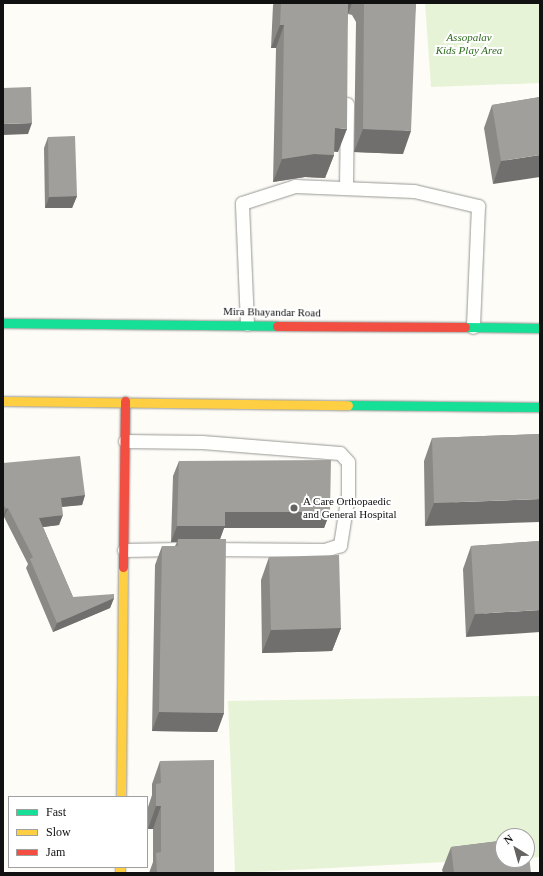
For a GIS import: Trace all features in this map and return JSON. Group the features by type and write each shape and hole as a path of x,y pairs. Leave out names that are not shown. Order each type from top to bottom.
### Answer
{"main road":[{"name":"Mira Bhayandar Road","path":"3,323 247,324 540,328"},
{"path":"3,334 53,323"},
{"path":"19,391 55,401"},
{"path":"3,401 125,401 540,407"},
{"path":"121,796 125,401"}],"lane":[{"path":"346,188 347,93"},
{"path":"247,324 242,203 295,186 414,191 478,206 473,327"},
{"path":"124,550 324,550 340,545 348,494 348,462 340,452 202,442 125,441"}],"green space":[{"name":"Assopalav Kids Play Area","path":"425,3 540,3 540,83 431,87"},
{"path":"540,696 540,857 535,857 535,828 495,828 495,859 235,873 228,701"}],"building":[{"path":"281,3 348,3 347,129 335,128 334,155 314,154 282,159 284,25 280,25"},
{"path":"364,3 416,3 411,131 363,129"},
{"path":"31,87 32,123 3,124 3,88"},
{"path":"540,97 540,155 501,161 492,105"},
{"path":"75,136 77,196 49,197 48,137"},
{"path":"540,434 540,499 434,503 432,438"},
{"path":"80,456 85,495 61,498 63,515 39,518 73,597 114,594 114,598 57,623 30,559 33,557 8,508 6,509 3,504 3,463"},
{"path":"331,460 330,512 225,512 225,526 177,526 179,461"},
{"path":"178,539 226,539 224,713 159,712 162,546 178,546"},
{"path":"540,541 540,610 475,614 471,546"},
{"path":"339,555 341,628 271,630 269,557"},
{"path":"214,760 214,873 157,873 156,853 161,852 161,806 156,806 156,784 161,783 160,761"},
{"path":"495,842 495,868 530,868 531,873 454,873 451,847"}],"traffic: fast":[{"path":"3,323 277,326"},
{"path":"465,327 540,328"},
{"path":"348,405 540,407"}],"traffic: slow":[{"path":"3,401 348,405"},
{"path":"121,796 123,567"},
{"path":"120,868 120,873"}],"traffic: jam":[{"path":"277,326 465,327"},
{"path":"123,567 125,401"}],"place":[{"name":"A Care Orthopaedic and General Hospital","path":"294,508"}]}
